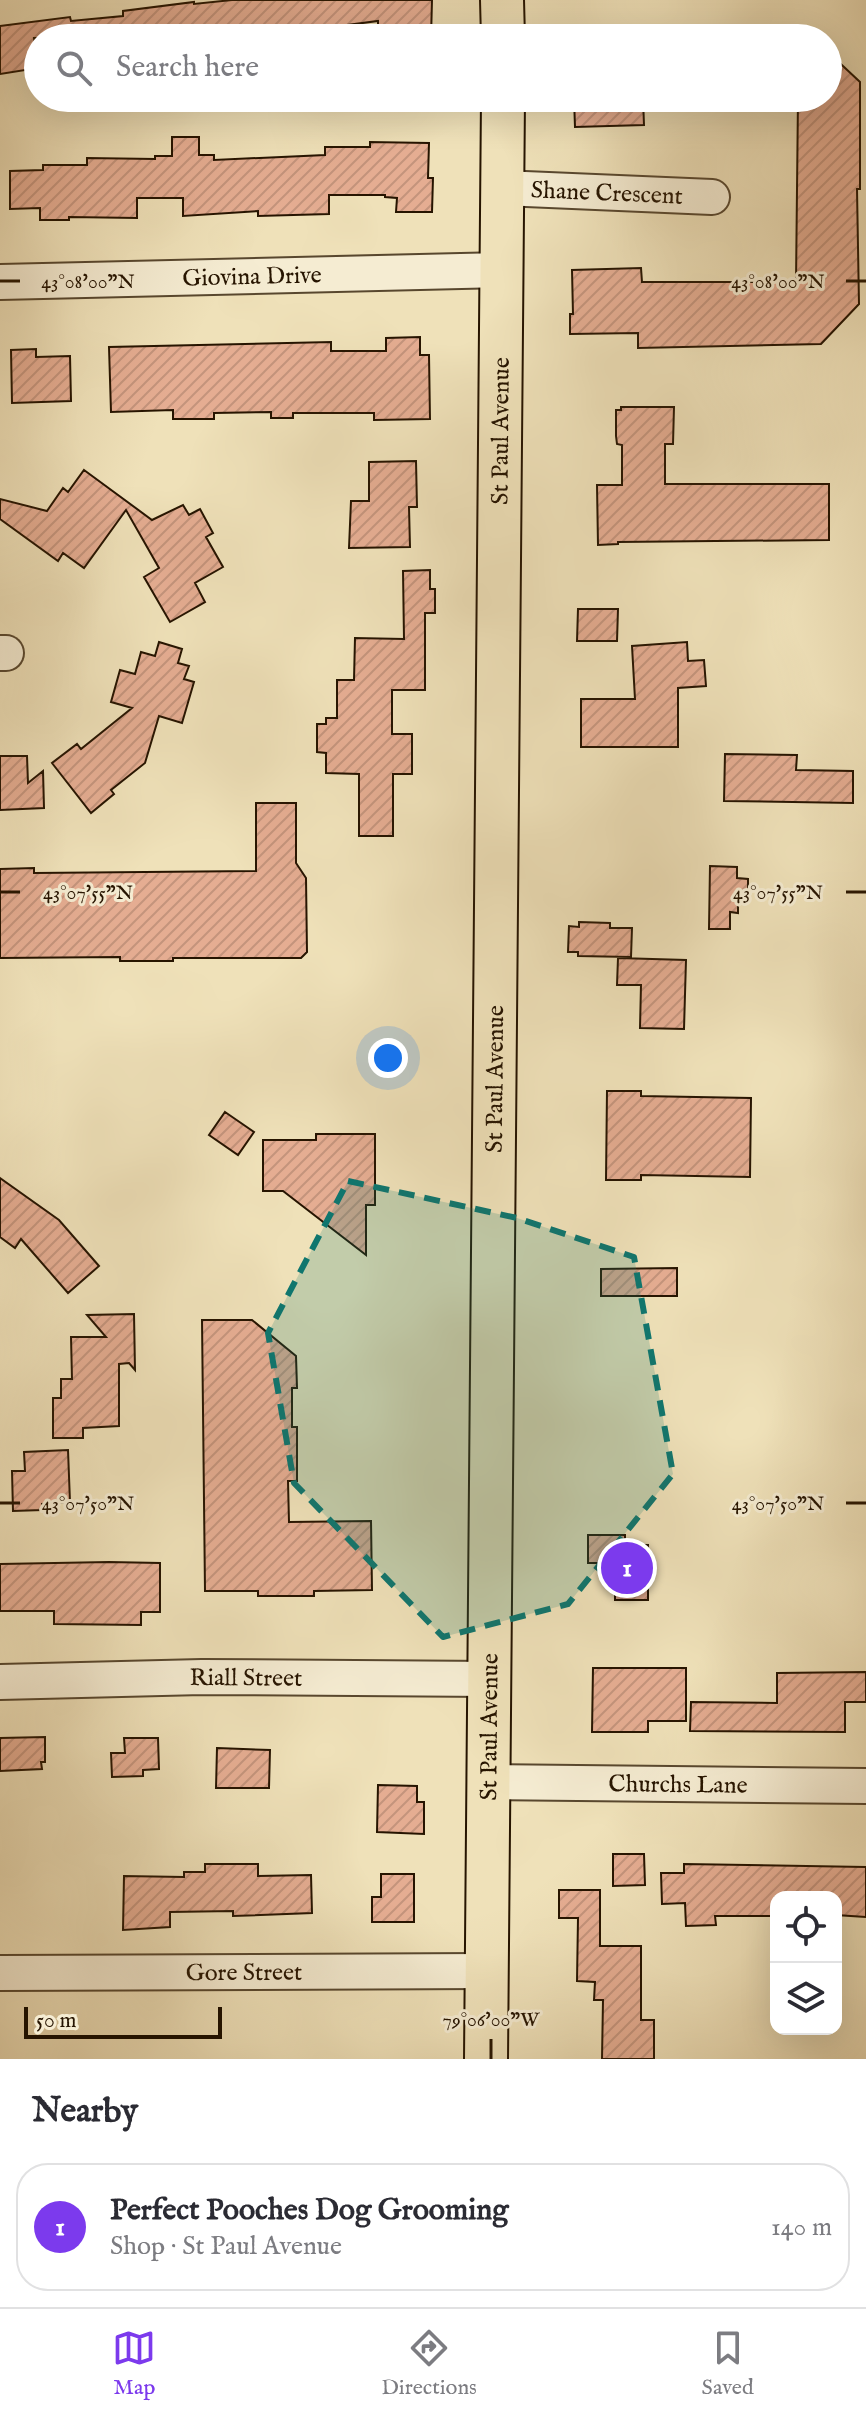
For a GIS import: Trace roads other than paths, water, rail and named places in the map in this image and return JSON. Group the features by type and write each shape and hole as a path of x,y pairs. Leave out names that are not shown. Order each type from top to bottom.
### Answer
{"main road":[{"path":"502,0 503,24"},
{"name":"St Paul Avenue","path":"486,2059 503,112"}],"street":[{"name":"Shane Crescent","path":"503,188 712,197"},
{"name":"Giovina Drive","path":"0,282 503,270"},
{"name":"Riall Street","path":"0,1682 202,1677 491,1679"},
{"name":"Churchs Lane","path":"490,1782 866,1786"},
{"name":"Gore Street","path":"0,1973 486,1971"}],"place":[{"name":"Perfect Pooches Dog Grooming","path":"627,1568"}]}
